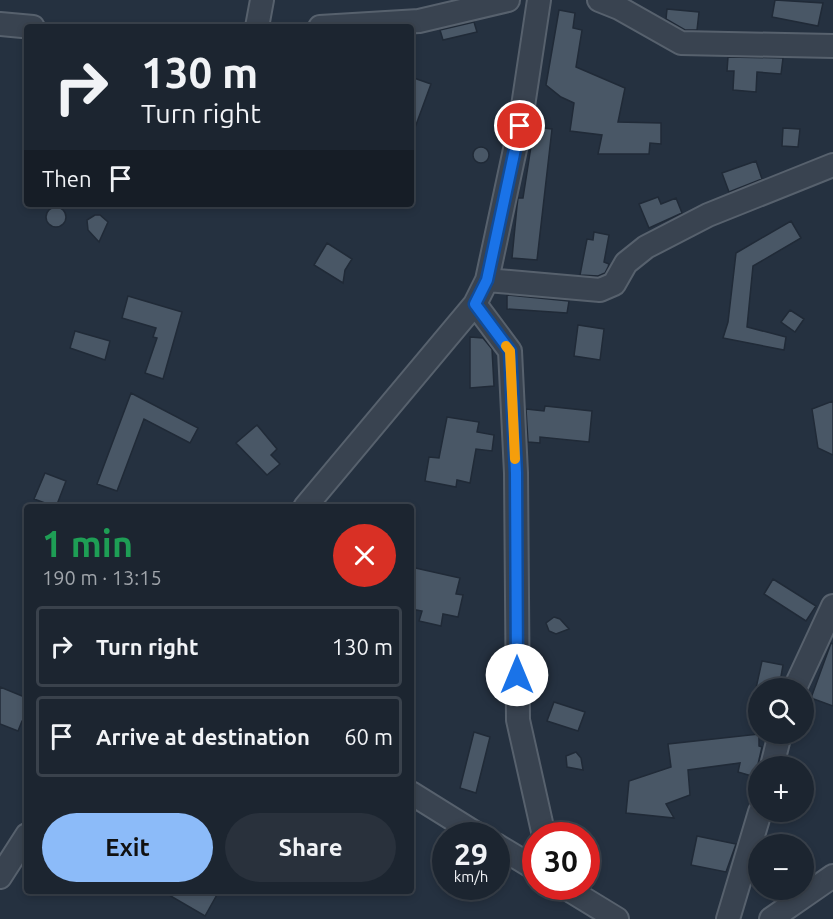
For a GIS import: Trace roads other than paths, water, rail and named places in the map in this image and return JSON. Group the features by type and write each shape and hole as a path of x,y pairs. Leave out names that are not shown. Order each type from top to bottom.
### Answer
{"street":[{"path":"258,24 262,0"},
{"path":"370,24 419,21 508,0"},
{"path":"308,504 475,304 487,280 520,126 539,0"},
{"path":"600,0 619,8 681,44 833,46"},
{"path":"0,24 24,26"},
{"path":"487,280 600,290 614,284 626,263 646,247 708,215 833,165"},
{"path":"475,304 510,351 516,473 518,720 541,822"},
{"path":"800,678 833,606"},
{"path":"414,795 458,822"},
{"path":"728,919 756,822"},
{"path":"0,877 24,840"},
{"path":"771,919 833,876"},
{"path":"586,900 617,919"}]}
